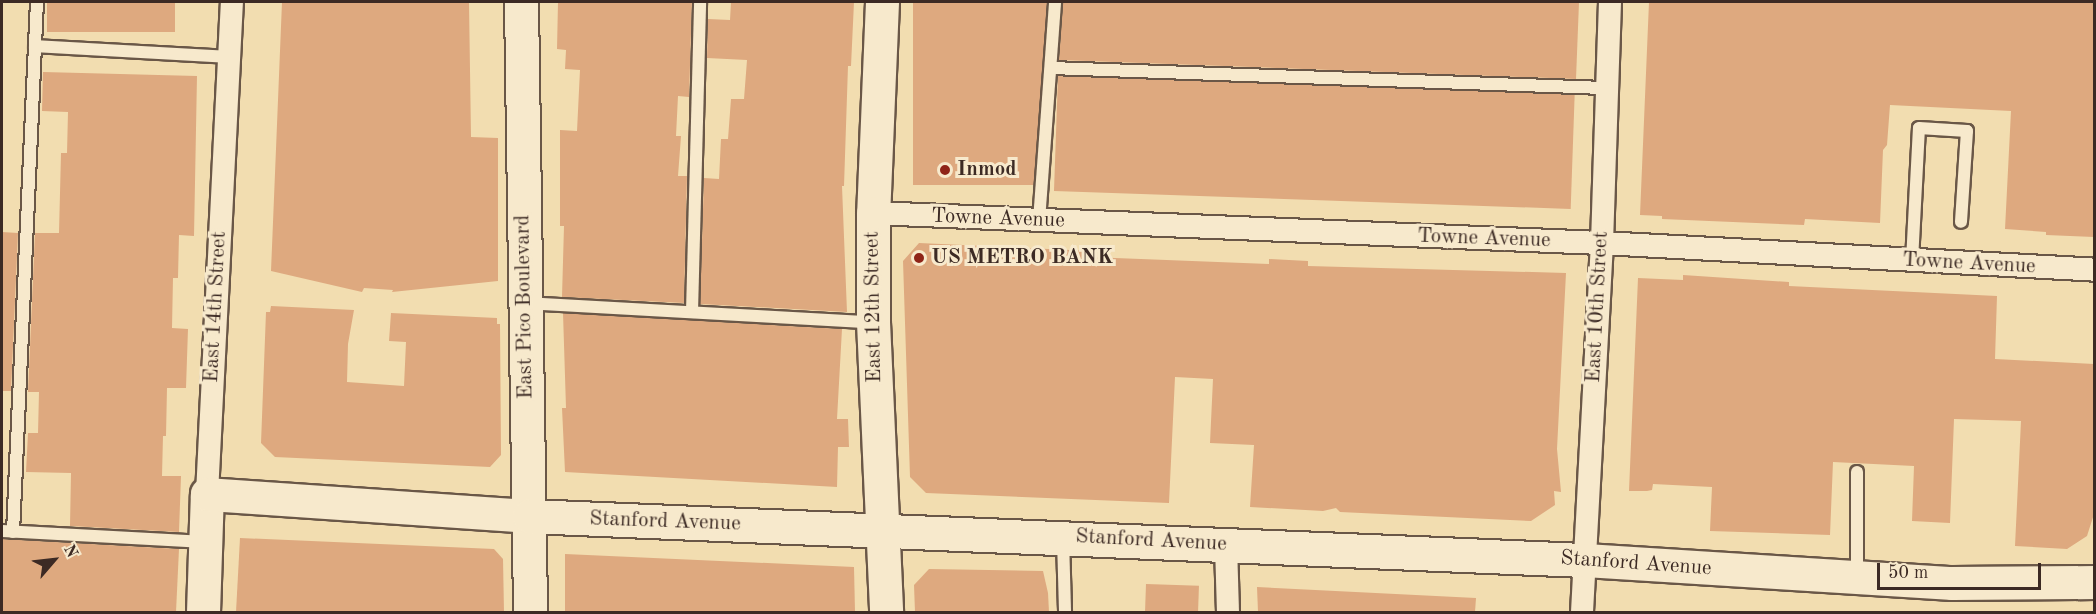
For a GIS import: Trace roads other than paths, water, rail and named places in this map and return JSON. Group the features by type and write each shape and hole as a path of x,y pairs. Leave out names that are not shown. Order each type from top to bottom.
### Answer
{"street":[{"name":"East 14th Street","path":"203,612 231,2"},
{"name":"East Pico Boulevard","path":"521,2 530,612"},
{"name":"East 12th Street","path":"882,2 873,213 873,322 886,612"},
{"name":"East 10th Street","path":"1582,612 1602,243 1605,88 1610,2"},
{"name":"Towne Avenue","path":"873,213 1602,243 2094,270"},
{"name":"Stanford Avenue","path":"207,494 529,516 1585,560 1952,583 2094,582"},
{"path":"1226,545 1228,612"}],"lane":[{"path":"37,2 7,531 207,542"},
{"path":"692,312 700,2"},
{"path":"1039,221 1055,2"},
{"path":"35,46 229,57"},
{"path":"1051,68 1605,88"},
{"path":"1912,261 1919,129 1967,131 1961,222"},
{"path":"525,303 873,322"},
{"path":"1857,472 1857,578"},
{"path":"1063,537 1065,612"}],"place":[{"name":"Inmod","path":"945,170"},
{"name":"US METRO BANK","path":"919,258"}]}
